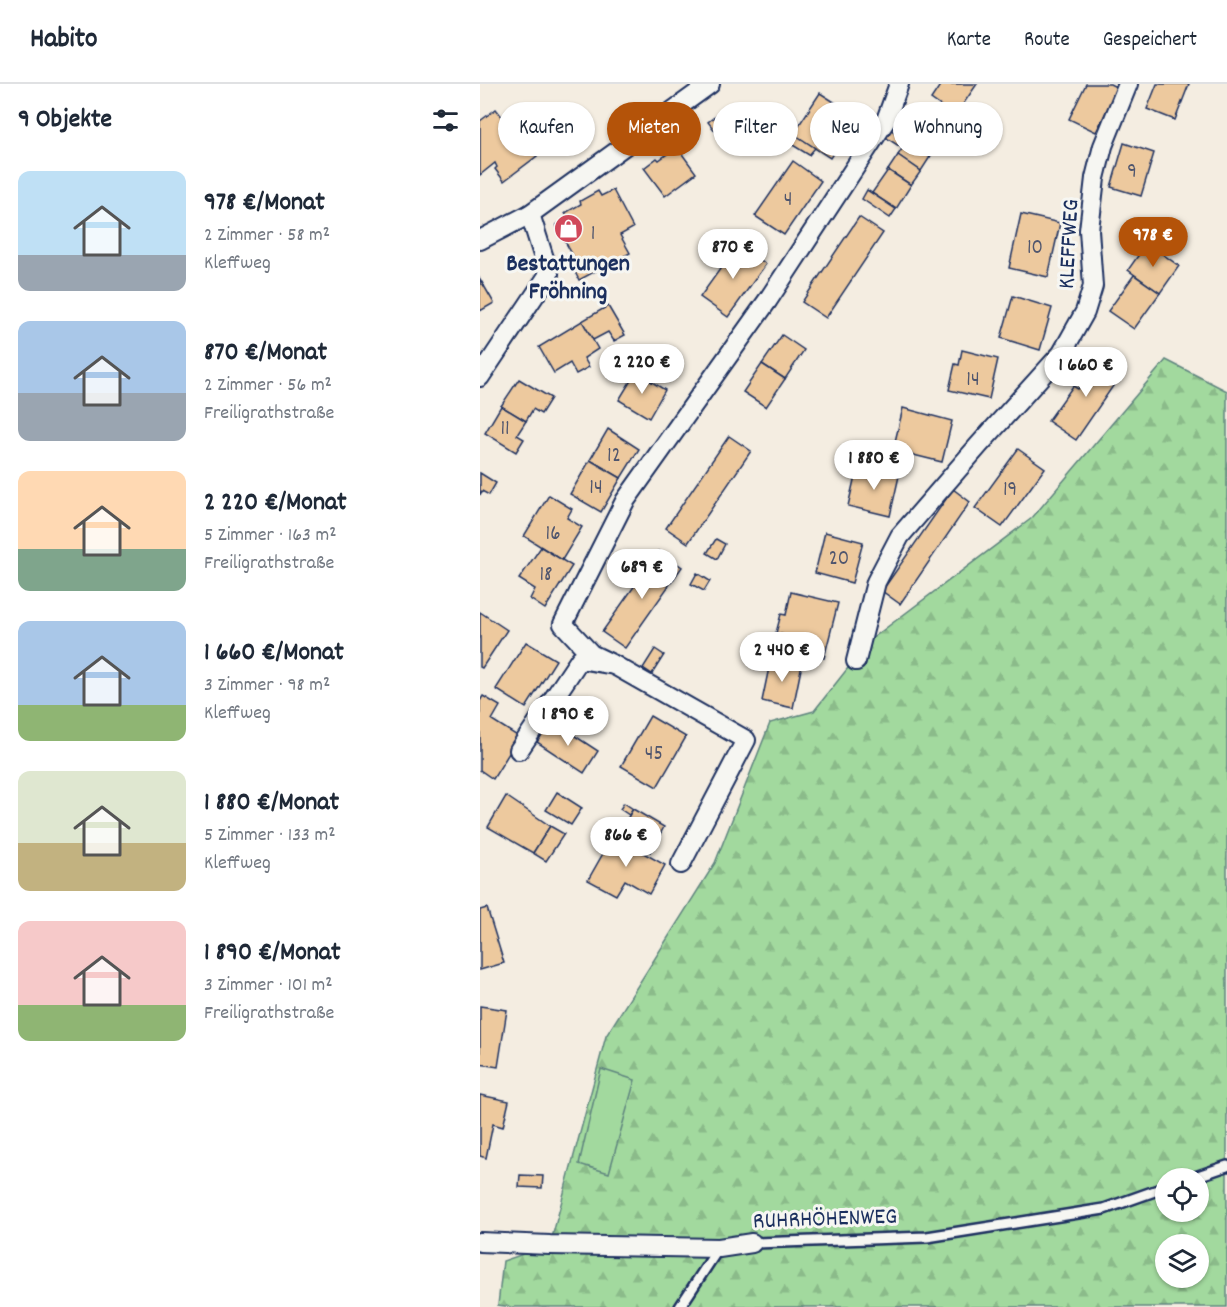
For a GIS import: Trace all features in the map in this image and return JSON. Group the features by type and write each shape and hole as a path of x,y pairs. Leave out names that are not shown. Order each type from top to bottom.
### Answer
{"street":[{"path":"480,240 530,214 710,84"},
{"path":"681,864 746,740 591,654 563,624 625,501 768,300 885,120 899,84"},
{"name":"KLEFFWEG","path":"856,661 876,582 900,536 1062,353 1085,312 1093,285 1089,230 1095,178 1103,146 1128,84"},
{"path":"480,377 549,273 530,214"},
{"path":"519,750 580,660 614,665"},
{"name":"RUHRHÖHENWEG","path":"480,1242 718,1248 752,1243"}],"lane":[{"path":"1209,1172 1227,1166"},
{"name":"RUHRHÖHENWEG","path":"752,1243 927,1238 1104,1209 1155,1191"},
{"path":"680,1307 718,1248"}],"green space":[{"path":"1166,360 1227,391 1227,1307 512,1307 498,1305 503,1261 550,1245 606,1036 715,863 770,723 814,711 870,640 1032,518"},
{"path":"601,1069 635,1080 609,1173 579,1164"}],"building":[{"path":"941,84 977,84 965,102 935,102 931,99"},
{"path":"1086,84 1110,84 1118,88 1096,132 1069,119"},
{"path":"1157,84 1189,84 1175,120 1147,109"},
{"path":"820,93 834,102 814,102"},
{"path":"810,108 810,145 798,137 798,126"},
{"path":"496,109 498,112 498,156 537,156 504,181 495,169 497,167 495,163 480,175 480,121"},
{"path":"713,118 713,128 708,122"},
{"path":"890,129 893,131 893,142 885,137"},
{"path":"798,137 810,145 809,155 798,148"},
{"path":"1124,143 1154,153 1141,196 1111,187"},
{"path":"665,156 684,156 696,173 665,196 644,168 657,158 659,160"},
{"path":"899,156 930,157 921,171"},
{"path":"899,156 921,171 911,185 888,170"},
{"path":"793,161 821,181 784,235 755,216"},
{"path":"888,170 911,185 896,209 872,193"},
{"path":"613,190 633,228 620,235 630,253 579,280 572,266 577,263 556,225 568,218 565,213 581,204 580,201 598,191 601,196"},
{"path":"867,190 896,209 890,218 862,199"},
{"path":"1021,214 1060,223 1048,277 1009,268"},
{"path":"859,217 883,233 826,318 802,302"},
{"path":"1147,243 1179,266 1160,293 1128,270"},
{"path":"738,244 766,264 728,317 700,297"},
{"path":"1134,275 1160,293 1134,329 1108,311"},
{"path":"480,279 494,303 480,311"},
{"path":"1013,296 1052,308 1040,350 1001,338"},
{"path":"608,306 625,335 614,341 608,332 593,340 582,321"},
{"path":"582,321 598,349 584,358 589,367 576,374 570,363 554,373 539,347"},
{"path":"782,335 804,350 785,379 762,364"},
{"path":"962,350 998,359 989,399 949,390 955,364 959,365"},
{"path":"1102,354 1124,370 1076,440 1048,421 1073,386 1078,389"},
{"path":"762,364 785,379 766,407 743,392"},
{"path":"636,372 665,390 649,418 619,400"},
{"path":"519,379 551,398 541,414 533,409 526,421 501,406"},
{"path":"501,406 526,421 517,435 524,439 516,452 485,433"},
{"path":"903,408 952,421 942,462 893,450"},
{"path":"608,429 639,449 621,478 590,460"},
{"path":"729,436 751,451 688,543 666,528"},
{"path":"1018,449 1045,468 1002,527 975,508"},
{"path":"590,460 621,478 601,512 570,494"},
{"path":"857,467 899,476 890,516 848,506"},
{"path":"480,473 496,483 489,495 482,491 480,495"},
{"path":"953,489 970,502 900,604 882,591"},
{"path":"549,495 572,509 567,518 582,527 562,560 524,536"},
{"path":"825,532 863,542 852,583 815,573"},
{"path":"716,539 725,544 717,559 707,553"},
{"path":"541,547 572,566 545,609 530,599 535,589 519,579"},
{"path":"659,551 682,567 625,648 602,632"},
{"path":"697,573 710,581 704,591 691,584"},
{"path":"791,592 838,603 824,658 795,651 798,638 776,633 781,614 786,615"},
{"path":"480,612 507,630 482,668 480,667"},
{"path":"526,642 556,660 526,708 496,689"},
{"path":"655,649 664,655 652,674 643,668"},
{"path":"771,658 802,664 793,708 762,701"},
{"path":"483,696 500,706 492,720 519,737 493,779 480,770 480,701"},
{"path":"650,716 686,737 657,787 621,766"},
{"path":"552,721 598,751 584,773 537,742"},
{"path":"557,792 582,808 571,825 546,810"},
{"path":"506,796 550,826 533,853 488,827"},
{"path":"624,803 633,809 629,815 620,809"},
{"path":"633,809 664,827 650,852 618,834"},
{"path":"550,826 564,834 546,861 533,853"},
{"path":"613,836 665,865 649,894 625,880 616,895 588,880"},
{"path":"487,908 504,963 480,970 480,910"},
{"path":"480,1006 507,1010 498,1067 480,1064"},
{"path":"480,1095 509,1101 503,1127 493,1124 486,1158 480,1156"},
{"path":"520,1175 543,1176 542,1188 519,1187"}],"place":[{"name":"Bestattungen Fröhning","path":"568,229"}]}
